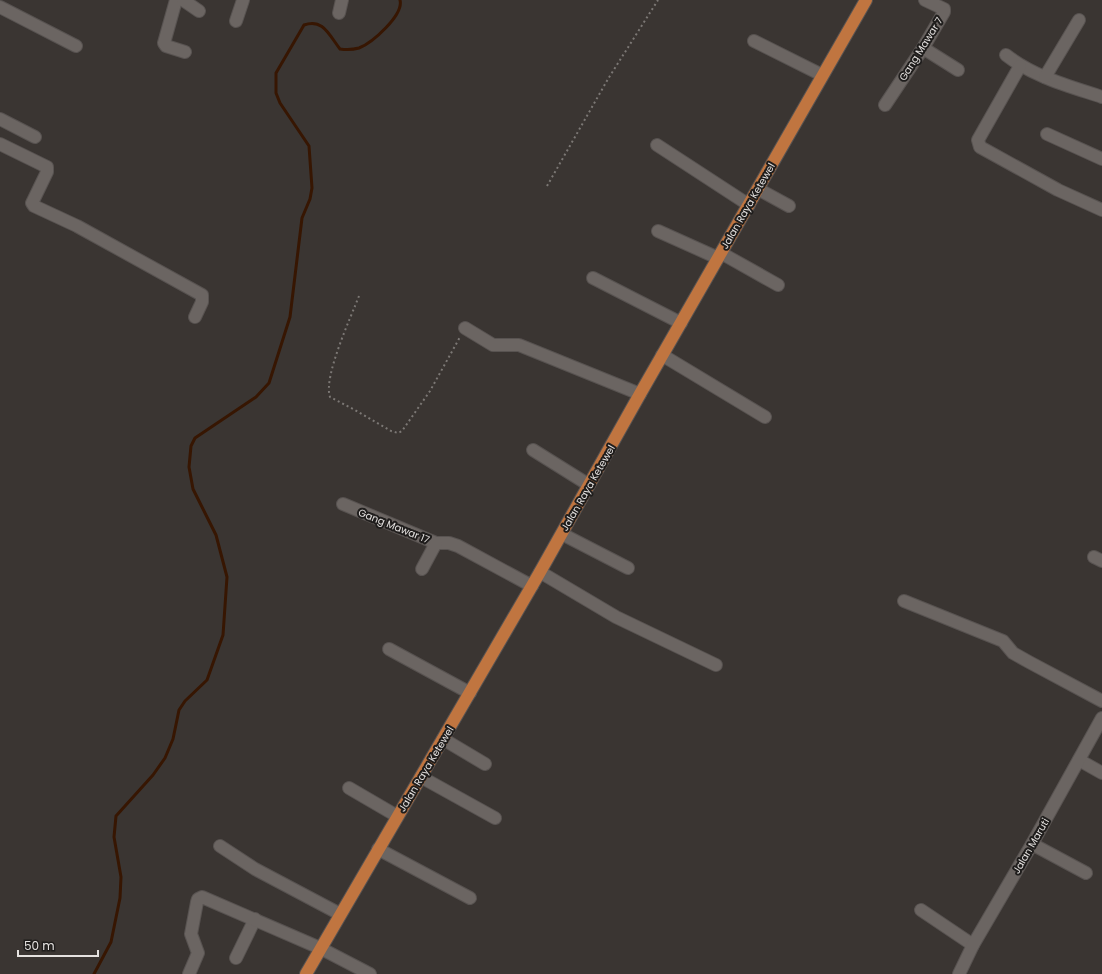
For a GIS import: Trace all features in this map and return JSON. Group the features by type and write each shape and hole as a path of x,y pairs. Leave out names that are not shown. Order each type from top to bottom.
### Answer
{"main road":[{"name":"Jalan Raya Ketewel","path":"306,974 562,534 662,355 866,0"}],"street":[{"path":"176,0 164,43 166,46 185,52"},
{"path":"182,0 199,11"},
{"path":"236,21 243,0"},
{"path":"339,13 342,0"},
{"name":"Gang Mawar 7","path":"885,105 923,48 945,11 925,0"},
{"path":"0,7 76,46"},
{"path":"1045,77 1079,20"},
{"path":"754,41 822,75"},
{"path":"923,48 958,70"},
{"path":"1006,55 1020,66 1102,98"},
{"path":"1020,66 978,140 979,144 983,149 1058,190 1102,210"},
{"path":"0,119 35,136"},
{"path":"1047,134 1102,159"},
{"path":"0,144 47,167 47,172 32,203 34,206 77,226 202,295 202,302 195,317"},
{"path":"657,145 749,205"},
{"path":"758,189 789,206"},
{"path":"658,231 720,256 778,285"},
{"path":"593,278 681,323"},
{"path":"465,328 493,345 519,345 640,394"},
{"path":"662,355 765,417"},
{"path":"533,450 590,485"},
{"name":"Gang Mawar 17","path":"343,504 436,543 449,543 458,546 532,586"},
{"path":"562,534 628,568"},
{"path":"422,569 436,543"},
{"path":"540,572 616,617 716,665"},
{"path":"904,601 1003,641 1013,653 1102,701"},
{"path":"389,649 470,693"},
{"name":"Jalan Maruti","path":"959,974 973,945 1032,844 1102,718"},
{"path":"443,739 485,764"},
{"path":"1079,760 1102,773"},
{"path":"421,777 495,818"},
{"path":"348,788 397,816"},
{"path":"1032,844 1086,874"},
{"path":"220,846 255,869 340,914"},
{"path":"378,849 470,898"},
{"path":"189,974 198,953 191,934 198,899 202,897 320,948 370,974"},
{"path":"921,910 973,945"},
{"path":"236,958 255,919"}],"path":[{"path":"547,186 608,79 658,0"},
{"path":"359,296 333,365 329,393 330,397 395,432 402,431 430,391 465,328"}],"waterway":[{"path":"94,974 111,942 120,898 121,877 114,837 116,816 153,775 165,758 173,739 179,710 185,701 207,680 223,635 227,577 216,535 193,489 189,467 191,446 195,438 256,397 269,383 290,317 302,218 310,199 312,188 309,146 280,103 276,93 276,73 304,25 311,23 321,26 329,33 340,49 350,50 359,48 379,35 386,28 397,13 400,6 400,0"}]}
